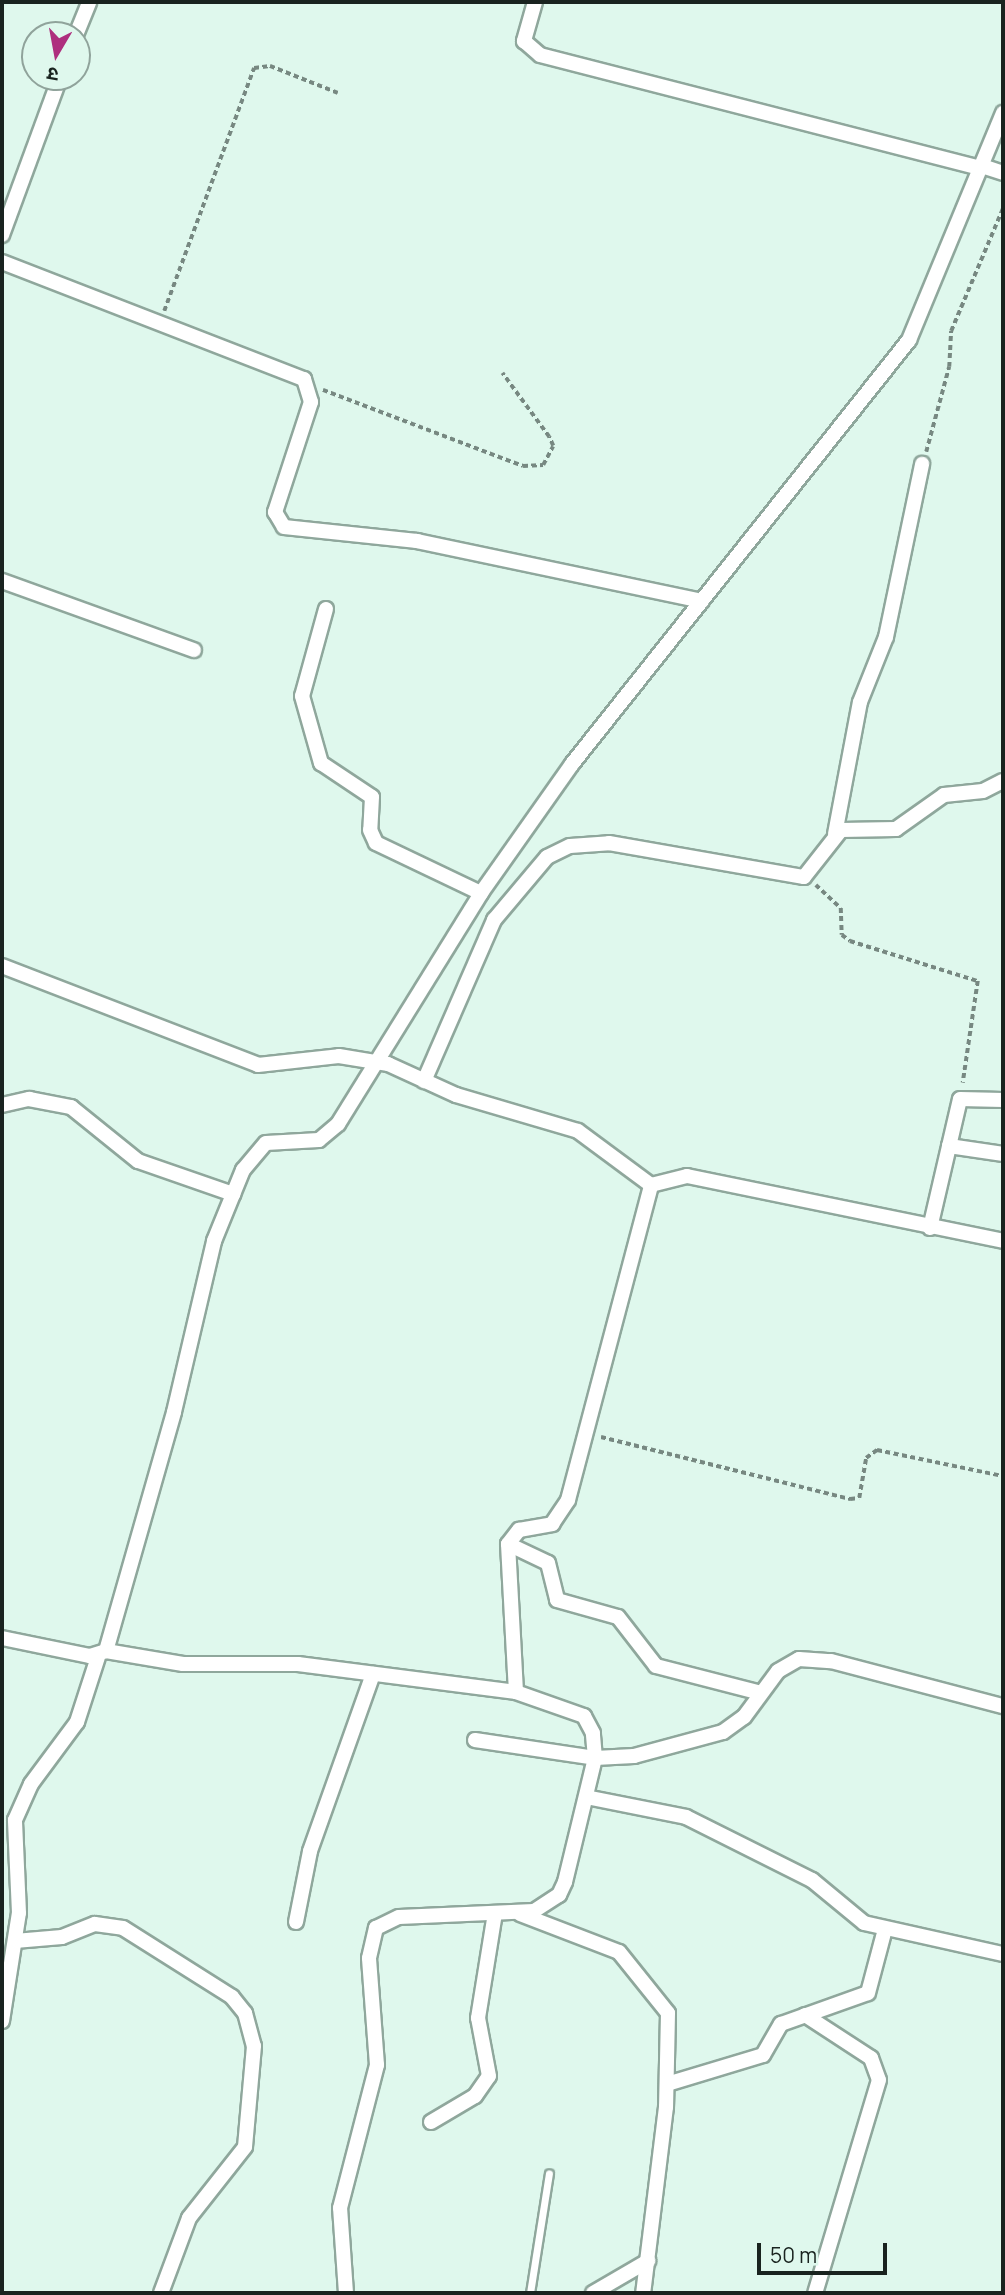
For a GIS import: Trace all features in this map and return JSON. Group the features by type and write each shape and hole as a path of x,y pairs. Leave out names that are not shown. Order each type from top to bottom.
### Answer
{"street":[{"path":"82,21 89,2"},
{"path":"535,2 524,41 540,55 990,169"},
{"path":"2,235 55,91"},
{"path":"2,2021 15,1941 15,1820 31,1784 77,1722 102,1654 174,1412 214,1241 249,1160 266,1143 328,1135 390,1065 481,893 572,764 909,340 990,169 1003,113"},
{"path":"2,262 159,322 310,385 311,402 275,512 284,527 427,542 702,601"},
{"path":"424,1081 498,912 547,857 570,846 609,843 804,877 818,867 835,834 860,702 886,637 922,464"},
{"path":"2,581 194,650"},
{"path":"326,610 302,696 321,764 372,797 370,830 376,843 481,893"},
{"path":"835,834 896,828 943,795 983,791 1003,781"},
{"path":"2,966 258,1065 326,1057 390,1065 424,1081 578,1130 651,1185"},
{"path":"930,1228 960,1099 1003,1100"},
{"path":"2,1105 38,1100 71,1107 138,1161 233,1195"},
{"path":"949,1146 1003,1154"},
{"path":"651,1185 687,1176 1003,1241"},
{"path":"516,1692 508,1544 519,1530 552,1524 562,1514 589,1434 651,1185"},
{"path":"508,1544 548,1563 558,1600 618,1617 656,1666 761,1693"},
{"path":"2,1638 183,1664 280,1662 516,1692 584,1716 596,1758 559,1895 534,1911 399,1917 376,1928 369,1958 377,2065 340,2208 346,2293"},
{"path":"475,1740 596,1758 634,1756 723,1732 788,1663 813,1659 1003,1706"},
{"path":"296,1922 310,1851 373,1674"},
{"path":"586,1797 686,1817 812,1880 864,1923 1003,1954"},
{"path":"517,1912 619,1952 635,1967 668,2013 667,2084 643,2293"},
{"path":"431,2122 475,2096 489,2076 478,2018 495,1913"},
{"path":"15,1941 62,1937 95,1924 123,1928 232,1997 246,2013 254,2046 245,2147 189,2218 161,2293"},
{"path":"667,2084 763,2055 781,2024 868,1993 885,1929"},
{"path":"805,2015 871,2058 879,2080 815,2293"},
{"path":"593,2293 648,2261"}],"lane":[{"path":"530,2293 549,2172"}],"path":[{"path":"159,322 254,68 270,66 338,93"},
{"path":"922,464 949,367 951,331 1003,208"},
{"path":"310,385 523,466 542,465 553,446 502,373"},
{"path":"804,877 837,902 842,934 850,940 978,981 960,1099"},
{"path":"589,1434 850,1499 859,1498 866,1458 877,1450 1003,1476"}]}
